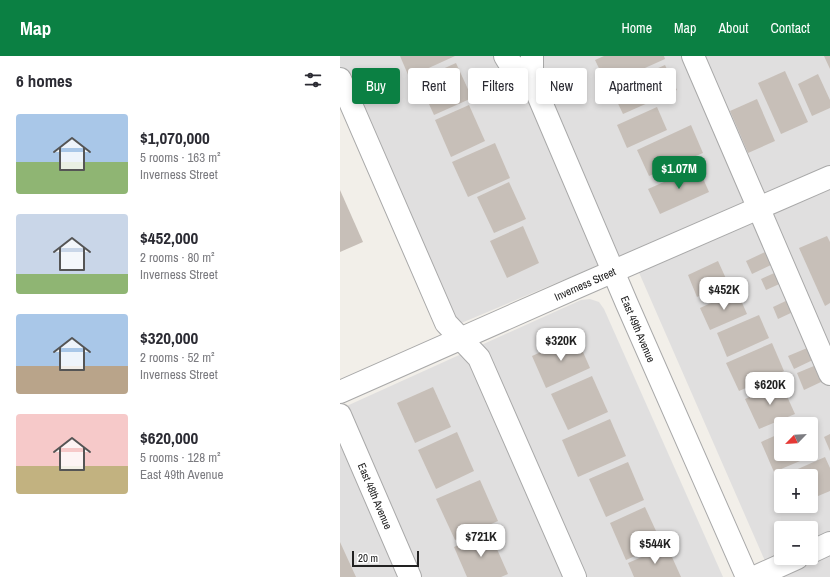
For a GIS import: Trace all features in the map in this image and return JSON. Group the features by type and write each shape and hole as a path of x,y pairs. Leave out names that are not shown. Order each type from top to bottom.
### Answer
{"street":[{"name":"East 49th Avenue","path":"505,56 508,61 532,81"},
{"name":"East 49th Avenue","path":"532,56 532,81 613,271 747,577"},
{"path":"693,56 758,209 829,367"},
{"path":"340,79 446,323 479,358 575,577"},
{"name":"Inverness Street","path":"340,392 830,177"},
{"name":"East 48th Avenue","path":"340,415 410,577"},
{"path":"818,549 830,543"},
{"path":"755,577 782,565"}],"shaded area":[{"path":"340,56 830,56 830,577 772,577 630,252 459,324 451,315 357,104 400,104 400,68 352,68 352,94 340,67"},
{"path":"590,299 599,302 604,309 723,577 340,577 340,409 581,300"}],"building":[{"path":"400,56 455,56 429,68 408,68 408,75"},
{"path":"604,56 664,56 665,59 645,68 599,68 595,60"},
{"path":"824,56 830,56 830,69"},
{"path":"456,63 458,68 445,68"},
{"path":"665,65 666,68 658,68"},
{"path":"785,71 808,122 781,134 758,83"},
{"path":"460,72 468,89 468,100 460,103"},
{"path":"818,74 830,100 830,108 812,116 798,84"},
{"path":"757,99 775,141 748,153 730,111"},
{"path":"429,104 459,104 434,115"},
{"path":"618,104 646,104 623,114"},
{"path":"469,105 485,141 451,157 435,120"},
{"path":"657,107 667,130 627,148 617,125"},
{"path":"691,125 703,153 649,176 637,150"},
{"path":"495,143 510,178 468,197 452,162"},
{"path":"698,167 709,192 660,214 648,189"},
{"path":"509,182 526,219 494,233 477,197"},
{"path":"340,190 363,242 340,252"},
{"path":"523,226 539,263 507,278 490,241"},
{"path":"827,236 830,242 830,303 825,306 799,248"},
{"path":"765,252 771,265 752,274 746,261"},
{"path":"718,261 728,283 697,297 688,275"},
{"path":"781,270 786,281 766,290 761,279"},
{"path":"737,291 747,314 710,330 700,308"},
{"path":"790,299 795,311 778,319 773,307"},
{"path":"759,315 769,338 727,357 717,333"},
{"path":"576,336 590,368 546,388 532,356"},
{"path":"772,343 784,371 739,391 726,363"},
{"path":"812,346 817,358 794,369 788,356"},
{"path":"814,366 821,382 804,390 797,373"},
{"path":"592,376 608,412 568,430 551,394"},
{"path":"781,383 795,414 788,417 774,417 774,423 759,429 745,399"},
{"path":"433,387 451,427 415,443 397,403"},
{"path":"610,419 626,456 578,477 562,440"},
{"path":"457,432 474,471 436,489 418,450"},
{"path":"830,434 830,451 824,437"},
{"path":"774,436 774,461 800,461 781,469 774,469 774,472 761,442"},
{"path":"825,457 830,468 830,491 818,496 818,469 798,469"},
{"path":"628,462 644,500 606,517 589,479"},
{"path":"480,480 498,521 455,540 436,499"},
{"path":"645,507 662,544 626,560 610,523"},
{"path":"489,531 508,574 501,577 467,577 454,547"},
{"path":"340,542 356,577 340,577"},
{"path":"667,546 681,577 634,577 628,563"}]}
